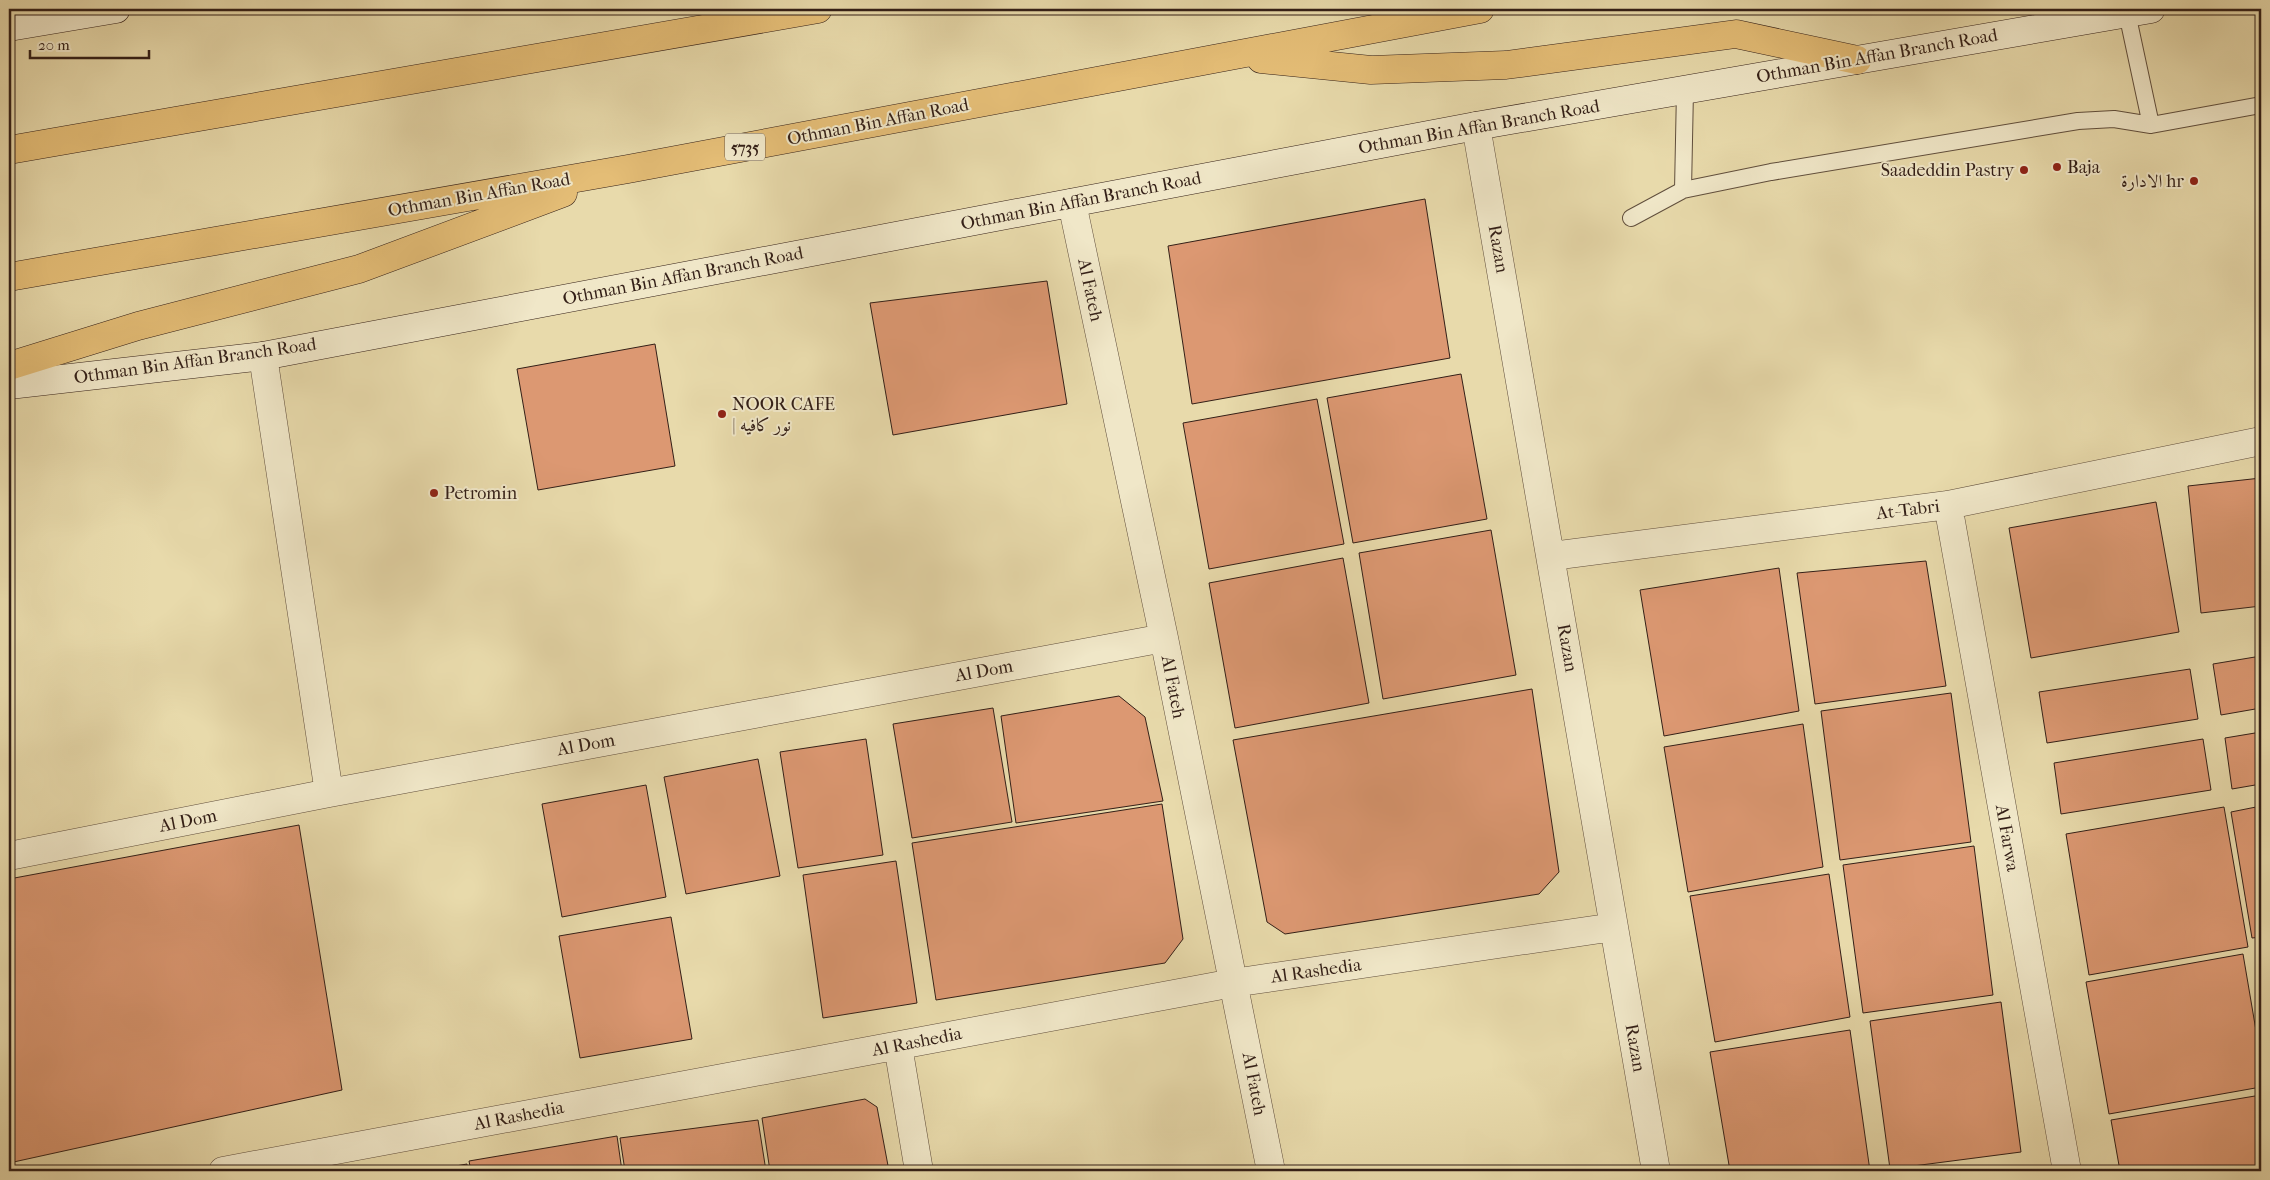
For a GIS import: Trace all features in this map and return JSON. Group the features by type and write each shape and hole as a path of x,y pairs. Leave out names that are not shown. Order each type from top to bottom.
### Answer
{"main road":[{"path":"9,150 818,9"},
{"name":"Othman Bin Affan Road","path":"9,276 628,170 1480,9"},
{"path":"1229,56 1371,70 1506,65 1736,34 1857,60"},
{"path":"9,366 138,326 358,269 628,170"}],"street":[{"path":"9,27 116,9"},
{"name":"Othman Bin Affan Branch Road","path":"9,386 263,356 1476,126 2139,11"},
{"name":"Razan","path":"1476,126 1552,556 1656,1171"},
{"name":"Al Fateh","path":"1072,203 1164,638 1272,1171"},
{"path":"263,356 329,792"},
{"name":"At-Tabri","path":"1552,556 1948,505 2261,441"},
{"name":"Al Farwa","path":"1948,505 2067,1171"},
{"name":"Al Dom","path":"9,856 329,792 1164,638"},
{"name":"Al Rashedia","path":"223,1171 1233,983 1614,927"},
{"path":"898,1046 919,1171"}],"lane":[{"path":"2139,11 2151,124"},
{"path":"1683,190 1685,90"},
{"path":"1631,218 1683,190 1771,172 2078,122 2114,119 2151,124 2261,105"}],"building":[{"path":"1425,199 1450,358 1192,404 1168,246"},
{"path":"1047,281 1067,404 893,435 870,303"},
{"path":"655,344 675,466 538,490 517,369"},
{"path":"1461,374 1487,519 1353,543 1327,398"},
{"path":"1317,399 1344,544 1209,569 1183,423"},
{"path":"2261,478 2261,606 2201,613 2188,486"},
{"path":"2156,502 2179,632 2031,658 2009,528"},
{"path":"1491,530 1516,675 1383,699 1359,553"},
{"path":"1343,558 1369,703 1235,728 1209,583"},
{"path":"1926,561 1946,686 1815,704 1797,573"},
{"path":"1779,568 1799,711 1664,736 1640,590"},
{"path":"2261,656 2261,708 2221,715 2213,664"},
{"path":"2190,669 2198,719 2047,743 2039,692"},
{"path":"1532,689 1559,872 1539,894 1285,934 1267,922 1233,740"},
{"path":"1951,693 1971,842 1840,860 1821,711"},
{"path":"1119,696 1145,717 1163,801 1016,823 1001,716"},
{"path":"993,708 1012,822 912,838 893,724"},
{"path":"1803,724 1823,867 1688,892 1664,747"},
{"path":"2261,732 2261,784 2232,789 2225,738"},
{"path":"866,739 883,855 798,868 780,752"},
{"path":"2203,739 2211,790 2061,814 2054,763"},
{"path":"758,759 780,876 686,894 664,777"},
{"path":"646,785 666,897 562,917 542,804"},
{"path":"1162,804 1183,939 1165,963 936,1000 912,843"},
{"path":"2261,806 2261,937 2252,938 2231,812"},
{"path":"2224,807 2248,947 2089,975 2066,834"},
{"path":"299,825 342,1090 9,1163 9,879"},
{"path":"1974,846 1993,995 1863,1013 1843,865"},
{"path":"896,861 917,1003 823,1018 803,875"},
{"path":"1829,874 1850,1017 1715,1042 1690,896"},
{"path":"671,917 692,1039 580,1058 559,936"},
{"path":"2257,950 2261,950 2261,971"},
{"path":"2243,954 2261,1060 2261,1087 2109,1114 2086,982"},
{"path":"2001,1002 2021,1152 1890,1169 1870,1021"},
{"path":"1850,1030 1870,1171 1730,1171 1710,1052"},
{"path":"2261,1095 2261,1171 2120,1171 2111,1120"},
{"path":"865,1099 877,1107 889,1171 770,1171 762,1118"},
{"path":"758,1120 766,1171 625,1171 620,1138"},
{"path":"617,1136 622,1171 471,1171 469,1161"},
{"path":"467,1164 467,1171 427,1171"}],"place":[{"name":"Baja","path":"2057,167"},
{"name":"Saadeddin Pastry","path":"2024,170"},
{"name":"الادارة hr","path":"2194,181"},
{"name":"NOOR CAFE | نور كافيه","path":"722,414"},
{"name":"Petromin","path":"434,493"}]}
